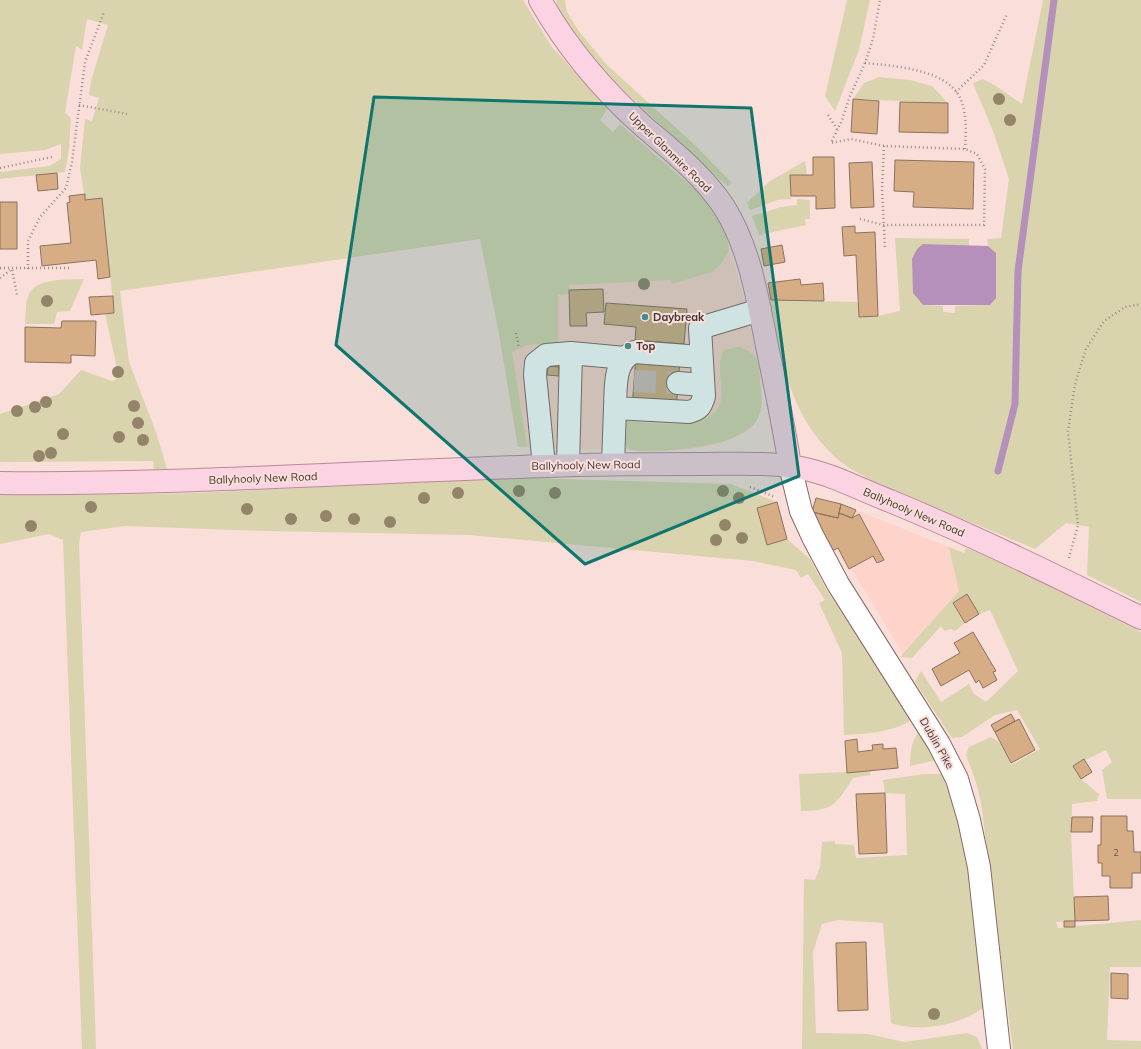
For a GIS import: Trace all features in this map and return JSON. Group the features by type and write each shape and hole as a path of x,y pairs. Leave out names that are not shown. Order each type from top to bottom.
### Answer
{"main road":[{"name":"Upper Glanmire Road","path":"540,0 549,16 582,62 623,107 697,175 724,207 742,243 760,310 790,466"},
{"name":"Ballyhooly New Road","path":"0,482 156,482 613,464 735,464 790,466 836,479 918,513 1062,579 1141,618"}],"street":[{"path":"615,408 689,412 698,410 702,405 703,385 700,328 760,310"},
{"path":"613,464 615,408 625,380 619,366 624,358 634,352 701,357"},
{"path":"544,466 535,375 536,363 546,355 571,353 624,358"},
{"path":"568,465 571,353"},
{"path":"678,383 703,385"},
{"name":"Dublin Pike","path":"790,466 800,503 813,537 838,584 939,744 957,779 969,820 979,867 999,1049"}],"path":[{"path":"860,219 883,225 984,225 985,169 977,154 965,149 884,146 851,139 831,143 865,63 873,39 880,0"},
{"path":"28,269 28,241 40,217 66,188 72,162 85,62 104,12"},
{"path":"956,92 984,65 1007,14"},
{"path":"865,63 930,74 949,83 961,99 966,124 965,149"},
{"path":"79,105 127,114"},
{"path":"828,115 838,129"},
{"path":"884,146 883,225 885,248"},
{"path":"0,168 52,157"},
{"path":"0,268 70,268"},
{"path":"0,278 12,269"},
{"path":"12,269 17,295"},
{"path":"1062,579 1078,525 1068,431 1075,384 1086,349 1104,321 1125,307 1141,304"},
{"path":"735,464 735,483 772,495 782,501 800,503"}],"highlighted area":[{"path":"374,97 751,108 799,476 585,564 336,345"}],"shaded area":[{"path":"0,0 523,0 552,47 608,108 600,120 613,132 620,124 706,199 720,220 727,237 729,250 721,264 712,272 671,284 670,280 569,285 569,294 558,295 558,343 527,345 512,352 527,447 518,447 499,334 480,239 120,291 129,362 156,432 167,469 154,470 153,461 0,462 0,414 59,394 81,370 112,381 119,378 105,313 114,312 102,199 85,200 80,168 85,119 92,121 99,98 89,95 91,81 108,25 87,19 82,50 76,46 65,113 71,118 69,150 65,172 0,179 0,172 49,166 61,159 61,144 45,150 0,154"},
{"path":"556,0 565,0 567,12 578,30 606,64 696,146 732,183 727,186 600,69 558,10"},
{"path":"847,0 870,0 859,50 835,111 825,96"},
{"path":"1043,0 1141,0 1141,602 1087,575 1089,527 1066,523 1035,549 879,484 845,465 820,441 807,423 797,404 783,364 774,321 771,300 858,302 859,317 878,316 900,311 895,238 969,239 969,246 923,244 923,305 943,306 943,312 955,313 955,306 990,305 996,253 988,246 987,239 1001,238 1009,179 993,131 973,83 983,79 1022,104"},
{"path":"879,77 910,80 932,86 948,103 853,99 864,83"},
{"path":"805,161 807,175 790,176 791,199 778,200 750,210 747,203 770,181"},
{"path":"797,199 810,200 810,219 805,219 806,225 759,235 752,216 781,207 797,205"},
{"name":"Top","path":"719,233 731,254 746,305 759,370 761,407 758,418 749,429 734,438 712,445 690,449 663,451 518,447 499,334 550,271"},
{"path":"923,244 988,246 996,253 996,298 990,305 923,305 913,293 912,259 917,249"},
{"path":"84,279 70,311 57,312 54,324 25,324 27,300 31,291 37,286 52,281"},
{"path":"739,347 750,352 756,358 760,373 762,398 761,409 758,418 748,429 727,440 714,444 666,451 639,451 630,449 623,443 624,421 680,424 695,422 708,417 717,410 722,393 720,368 721,356 724,350"},
{"path":"525,478 731,484 777,502 757,508 767,545 787,539 810,559 827,591 912,719 889,730 844,735 842,653 819,603 825,600 808,574 801,578 796,570 753,561 469,535 266,531 125,526 81,532 79,544 96,1049 82,1049 63,540 49,534 0,544 0,494 194,493"},
{"path":"816,498 856,510 986,562 903,654 851,568 849,569 838,548 812,512"},
{"path":"949,547 964,553 966,548 994,559 1141,632 1141,799 1107,799 1102,770 1112,762 1106,750 1073,766 1081,779 1099,794 1097,801 1072,804 1071,832 1075,921 1056,922 1058,928 1141,920 1141,967 1110,967 1107,1040 1141,1041 1141,1049 1013,1049 981,803 977,785 966,755 969,747 991,737 1000,743 1011,765 1040,749 1017,710 995,715 962,737 952,738 915,682 921,671 941,702 969,684 974,694 986,702 1018,671 990,610 979,614 967,594 953,603 965,623 955,631 951,629 944,631 941,626 912,658 900,657 959,591"},
{"path":"921,731 937,760 910,766 913,742"},
{"path":"871,771 870,775 853,778 838,800 833,804 821,810 801,811 799,774"},
{"path":"924,774 943,774 962,826 976,907 985,1006 976,1013 965,1018 940,1025 914,1027 891,1023 883,923 838,920 822,924 813,952 816,1033 868,1034 904,1042 967,1033 977,1037 982,1049 802,1049 804,879 815,880 820,867 822,842 835,841 835,844 854,845 856,858 907,855 905,794 885,793 883,780"}],"building":[{"path":"853,99 879,101 877,134 851,132"},
{"path":"900,102 948,103 948,133 899,132"},
{"path":"813,157 834,157 835,208 816,209 816,196 791,196 790,175 813,175"},
{"path":"895,160 974,162 973,209 913,207 914,192 894,191"},
{"path":"872,162 874,207 851,208 849,163"},
{"path":"57,173 58,189 38,191 36,175"},
{"path":"85,194 85,200 102,198 110,277 98,279 96,260 42,266 40,246 71,243 67,203 70,202 69,196"},
{"path":"0,202 17,202 17,249 0,249"},
{"path":"855,226 855,233 875,232 878,316 859,317 856,255 844,256 842,227"},
{"path":"782,245 785,262 764,266 761,249"},
{"path":"800,279 801,285 823,283 824,301 771,300 768,283"},
{"path":"603,289 604,312 586,313 587,326 570,326 569,290"},
{"path":"113,296 114,313 91,315 89,297"},
{"name":"Daybreak","path":"606,303 687,309 684,344 635,340 636,327 604,324"},
{"path":"62,321 96,321 95,356 71,355 71,363 25,362 25,327 61,328"},
{"path":"636,357 680,360 676,410 632,407"},
{"path":"548,366 559,367 559,376 547,375"},
{"path":"816,498 841,504 838,518 812,512"},
{"path":"777,502 787,539 767,545 757,508"},
{"path":"841,504 856,510 852,518 839,513"},
{"path":"812,512 838,518 839,513 852,518 859,514 884,560 877,563 873,556 849,569 838,548 832,551"},
{"path":"967,594 979,614 965,623 953,603"},
{"path":"973,632 996,671 993,672 997,680 983,688 979,680 976,683 969,670 941,686 932,669 960,653 954,643"},
{"path":"1011,714 1015,721 995,732 991,725"},
{"path":"1019,719 1035,750 1011,763 995,732"},
{"path":"857,739 858,752 873,750 872,745 883,744 883,749 896,748 898,768 847,773 845,741"},
{"path":"1084,759 1092,772 1081,779 1073,766"},
{"path":"885,793 887,853 859,854 856,794"},
{"path":"1101,816 1127,816 1127,831 1133,831 1134,852 1141,852 1141,873 1132,873 1132,888 1110,888 1110,876 1102,876 1102,863 1098,863 1098,845 1101,845"},
{"path":"1072,817 1093,817 1092,832 1071,832"},
{"path":"1108,896 1109,920 1075,921 1074,897"},
{"path":"1064,921 1075,921 1075,927 1064,927"},
{"path":"866,942 868,1010 838,1011 836,943"},
{"path":"1111,973 1128,974 1128,999 1111,998"}],"waterway":[{"path":"998,471 1015,404 1018,271 1054,0"}],"tunnel":[{"path":"634,381 678,383"}],"place":[{"name":"Daybreak","path":"645,317"},
{"name":"Top","path":"628,346"}]}
